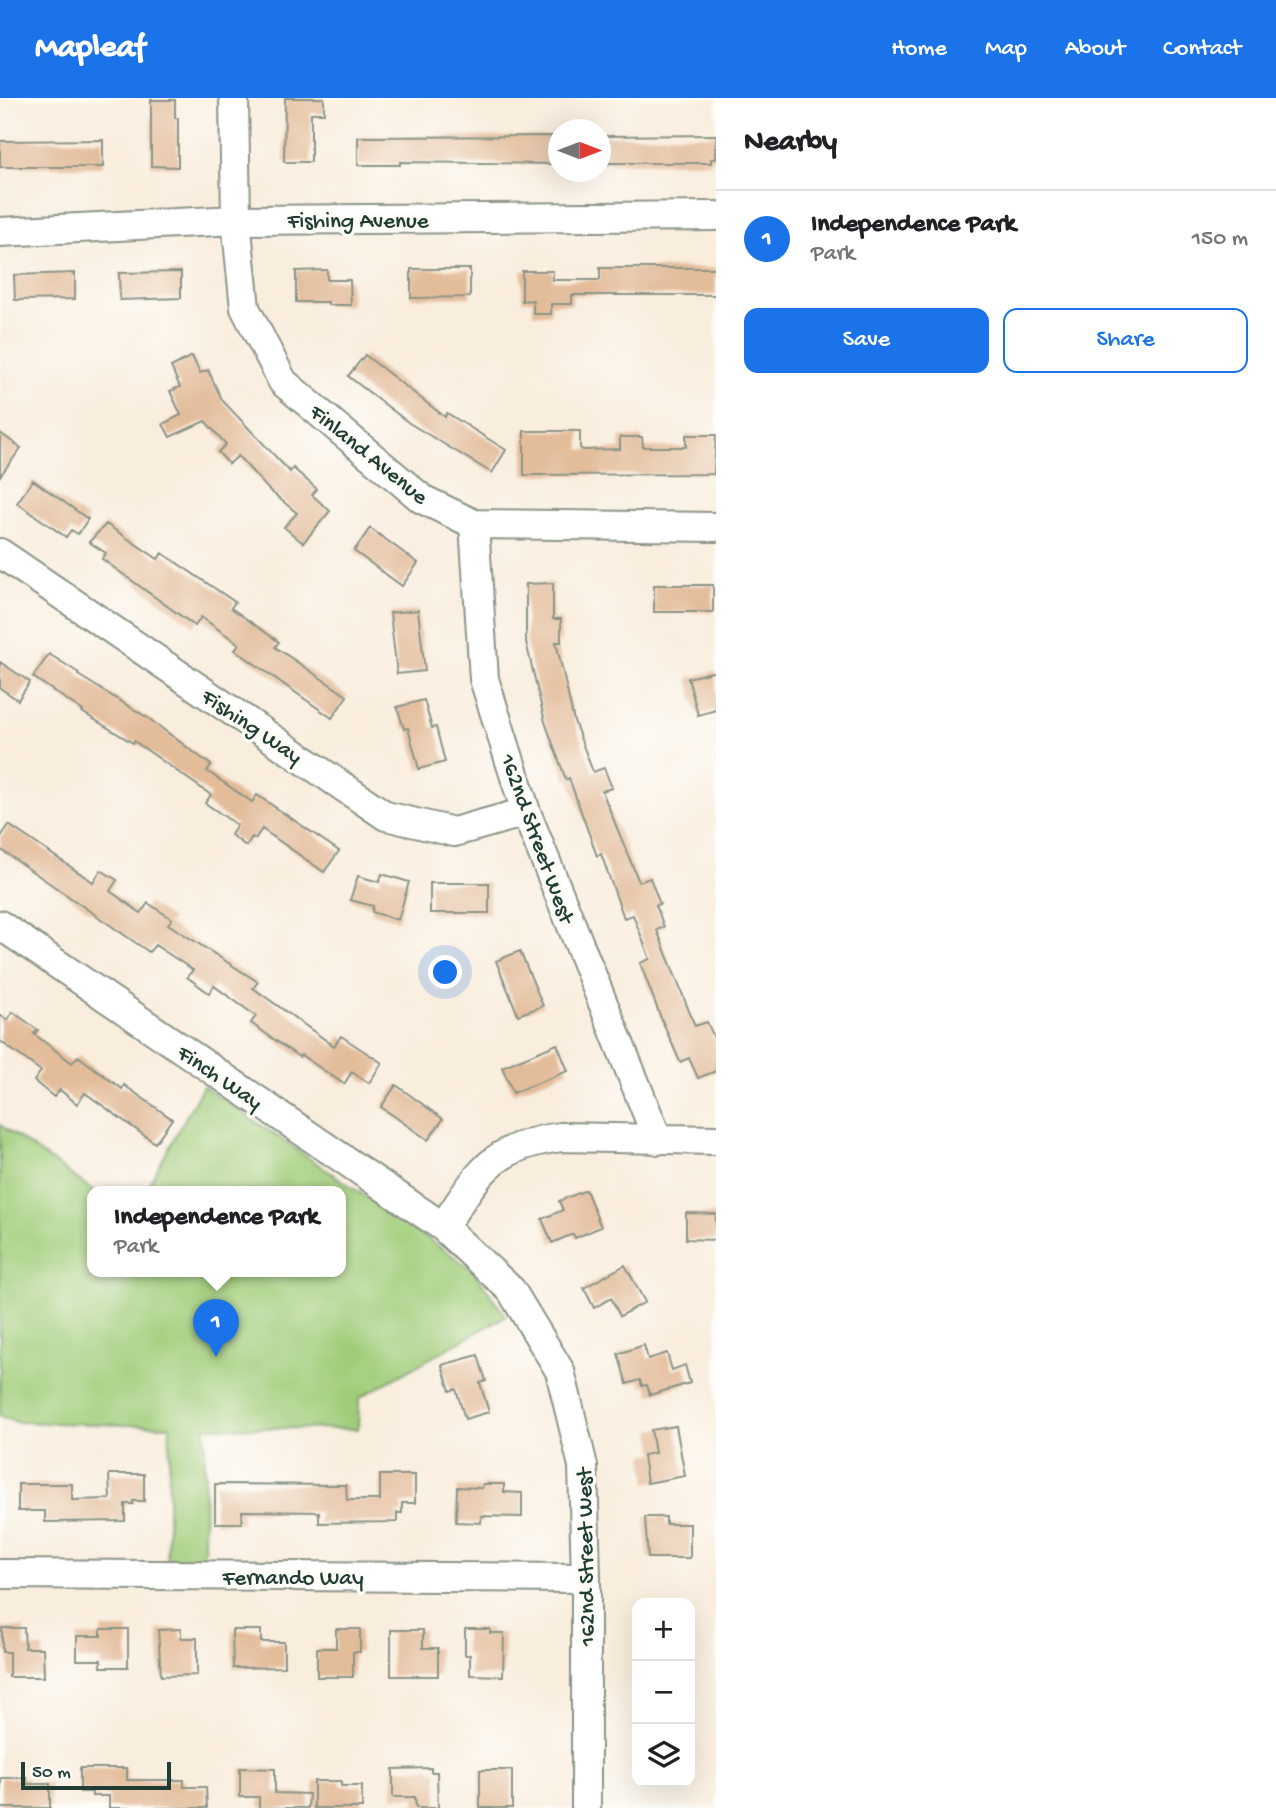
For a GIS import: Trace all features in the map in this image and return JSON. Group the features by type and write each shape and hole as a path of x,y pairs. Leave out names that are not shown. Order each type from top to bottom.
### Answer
{"street":[{"name":"Finland Avenue","path":"234,98 236,220 245,308 283,382 422,499 474,524 716,527"},
{"name":"Fishing Avenue","path":"0,232 236,220 716,216"},
{"name":"162nd Street West","path":"474,524 484,679 526,812 658,1140"},
{"name":"Fishing Way","path":"0,553 386,816 454,832 526,812"},
{"name":"Finch Way","path":"0,925 443,1227"},
{"path":"443,1227 474,1180 493,1161 512,1148 536,1140 561,1137 716,1140"},
{"name":"162nd Street West","path":"443,1227 511,1290 560,1371 583,1466 586,1808"},
{"name":"Fernando Way","path":"0,1574 586,1578"}],"green space":[{"path":"203,1086 472,1269 506,1316 359,1398 358,1429 205,1427 204,1559 167,1559 170,1426 17,1422 0,1417 0,1125 87,1186 87,1277 346,1277 346,1186 148,1186"}],"building":[{"path":"285,98 324,98 324,113 311,113 311,162 284,162"},
{"path":"151,100 175,100 175,118 178,118 178,167 151,166"},
{"path":"716,135 716,159 711,159 711,163 611,163 611,136"},
{"path":"548,136 548,164 400,162 400,165 358,165 358,137"},
{"path":"103,140 103,167 0,167 0,141"},
{"path":"600,268 716,268 716,295 572,295 572,304 551,304 551,314 533,314 533,300 522,301 522,271 553,271 553,280 600,280"},
{"path":"411,269 470,269 470,297 411,298"},
{"path":"327,270 327,280 350,280 351,305 296,302 296,271"},
{"path":"181,272 181,298 120,300 119,273"},
{"path":"75,273 75,299 15,300 14,275"},
{"path":"365,355 445,417 447,413 506,450 492,473 409,423 348,376"},
{"path":"192,356 200,373 208,370 222,400 290,472 293,468 317,489 312,495 330,511 303,543 284,527 297,513 268,489 238,456 229,464 218,452 226,444 205,421 170,437 163,424 181,415 170,391 180,387 171,367"},
{"path":"524,431 580,431 580,448 583,450 620,449 620,437 642,437 643,447 686,447 686,435 716,435 714,474 524,475"},
{"path":"0,433 21,448 0,476"},
{"path":"33,480 88,519 78,534 71,530 66,537 17,503"},
{"path":"106,524 158,559 162,553 235,602 231,608 279,642 275,647 347,696 332,718 235,650 239,644 201,617 195,626 102,559 106,553 89,542"},
{"path":"370,528 418,563 402,586 354,551"},
{"path":"553,583 553,619 561,619 561,642 556,642 574,721 593,772 604,768 612,788 602,791 639,882 650,878 660,904 656,905 664,927 657,930 695,1026 707,1022 716,1042 716,1071 698,1078 689,1058 680,1062 661,1018 640,963 650,959 633,915 624,918 601,854 597,856 569,778 566,780 545,722 526,642 526,584"},
{"path":"654,585 713,585 713,612 654,612"},
{"path":"418,610 425,671 397,674 390,613"},
{"path":"49,654 148,718 211,765 207,771 252,802 257,795 339,851 324,872 262,829 246,846 231,835 237,825 205,803 211,795 134,741 133,743 82,712 33,677"},
{"path":"0,662 30,682 18,700 0,688"},
{"path":"716,671 716,710 698,715 688,678"},
{"path":"424,700 432,728 436,727 445,762 419,769 408,728 404,729 397,707"},
{"path":"9,825 93,882 101,870 117,880 110,891 141,913 148,903 172,919 168,924 258,982 253,988 334,1046 341,1036 382,1063 369,1083 352,1072 344,1084 301,1055 299,1057 251,1023 256,1016 214,986 209,993 187,977 193,970 155,945 149,952 0,849 0,838"},
{"path":"382,874 409,882 398,920 372,912 373,906 350,900 358,876 379,882"},
{"path":"430,883 489,883 489,913 430,913"},
{"path":"520,951 543,1006 518,1015 496,961"},
{"path":"13,1012 38,1030 34,1034 72,1063 78,1056 122,1089 124,1085 172,1119 155,1143 85,1093 77,1104 60,1090 54,1097 34,1081 41,1071 0,1041 0,1015 7,1020"},
{"path":"557,1044 568,1071 513,1093 502,1067"},
{"path":"396,1085 443,1119 428,1140 381,1107"},
{"path":"586,1190 601,1227 575,1238 573,1234 552,1243 542,1219 563,1210 559,1201"},
{"path":"686,1213 716,1214 716,1240 686,1239"},
{"path":"625,1265 645,1302 620,1316 611,1298 594,1308 584,1288"},
{"path":"644,1345 648,1359 667,1353 672,1370 685,1365 690,1383 650,1395 647,1385 642,1386 640,1380 627,1384 618,1354"},
{"path":"478,1355 486,1381 480,1383 489,1412 465,1419 456,1389 450,1391 442,1365"},
{"path":"676,1426 685,1476 647,1483 643,1455 655,1453 651,1430"},
{"path":"109,1474 144,1474 144,1501 125,1504 125,1521 45,1522 45,1511 18,1511 18,1484 72,1484 72,1500 110,1499"},
{"path":"380,1475 415,1475 415,1503 402,1503 402,1513 397,1513 397,1522 319,1523 319,1512 242,1511 242,1523 215,1523 215,1484 346,1485 347,1500 380,1500"},
{"path":"483,1484 504,1484 504,1492 522,1493 522,1517 481,1516 481,1523 456,1522 457,1487 482,1488"},
{"path":"645,1517 666,1517 666,1524 690,1524 690,1558 648,1558"},
{"path":"2,1628 24,1628 25,1648 43,1648 44,1677 9,1677 9,1652 2,1652"},
{"path":"101,1629 128,1629 128,1667 101,1667 101,1660 77,1660 77,1636 101,1636"},
{"path":"181,1629 181,1638 197,1638 197,1675 161,1676 158,1630"},
{"path":"336,1629 360,1629 360,1652 353,1652 353,1677 317,1677 317,1648 336,1648"},
{"path":"465,1629 490,1629 490,1633 504,1633 503,1676 470,1675 470,1655 465,1655"},
{"path":"232,1630 261,1630 261,1642 284,1642 284,1667 233,1668"},
{"path":"391,1630 423,1630 423,1648 438,1648 438,1676 391,1676"},
{"path":"80,1768 127,1768 127,1780 184,1780 184,1787 206,1787 207,1808 109,1808 109,1796 92,1796 92,1792 80,1792"},
{"path":"240,1768 275,1769 275,1793 309,1794 308,1808 259,1808 259,1797 240,1797"},
{"path":"431,1768 431,1772 437,1772 438,1808 416,1808 415,1797 393,1797 393,1769"},
{"path":"480,1770 512,1770 512,1808 480,1808"},
{"path":"1,1778 27,1778 27,1784 50,1784 50,1808 1,1808"},
{"path":"314,1781 341,1781 341,1786 362,1786 362,1808 314,1808"}],"place":[{"name":"Independence Park","path":"216,1357"}]}
